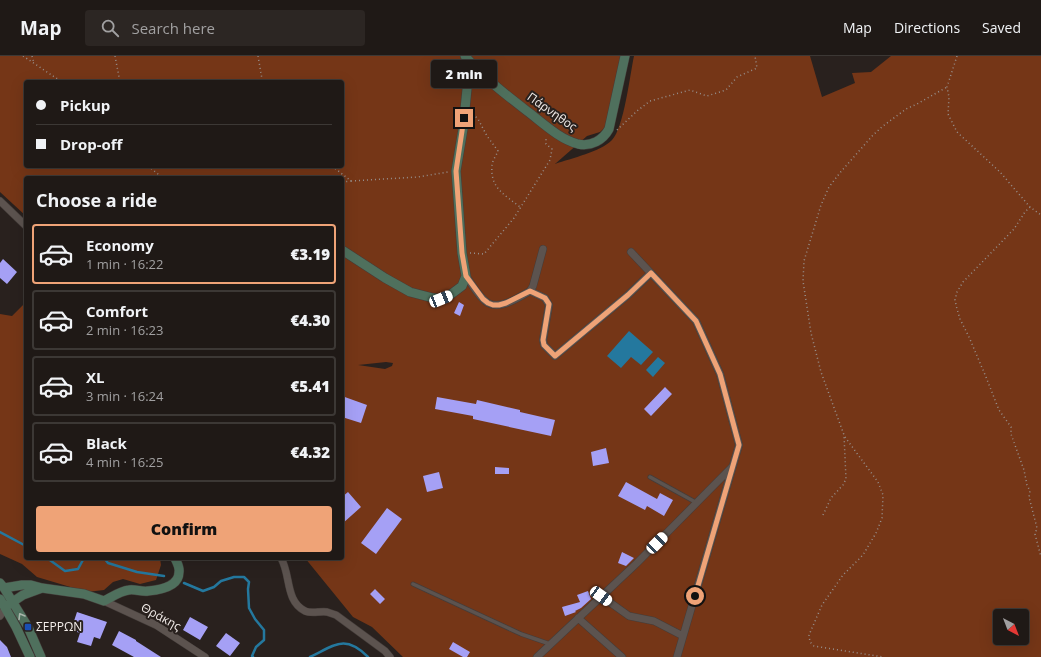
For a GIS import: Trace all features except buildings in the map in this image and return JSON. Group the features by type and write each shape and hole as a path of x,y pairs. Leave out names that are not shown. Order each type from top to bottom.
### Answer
{"street":[{"name":"Πάρνηθος","path":"468,60 492,83 550,128 572,142 585,145 599,141 606,134 610,126 625,56"},
{"path":"468,60 463,129 456,171 462,253 466,276 483,299 488,303 493,305 506,303 530,291 533,286 543,249"},
{"path":"0,201 24,224"},
{"path":"344,251 385,278 410,292 433,298 441,299 450,295 462,286 466,276"},
{"path":"631,252 696,321 720,374 739,445 677,657"},
{"path":"530,291 548,301 543,340 544,345 555,356 628,295 651,273"},
{"path":"537,657 697,503 734,465"},
{"path":"30,657 2,586 31,585 84,594 104,601 120,592 130,590 146,592 172,585 178,577 179,572 179,567 175,560"},
{"path":"282,560 287,574 290,594 297,605 306,612 327,612 336,615 385,651 390,657"},
{"path":"0,616 9,604 23,595 42,588"},
{"path":"601,596 629,616 654,621 683,636"},
{"path":"0,599 9,604 28,627 41,657"},
{"name":"Θράκης","path":"104,601 156,625 205,657"},
{"path":"578,618 622,657"}],"lane":[{"path":"650,477 697,503"},
{"path":"413,584 521,634 550,644"}],"path":[{"path":"23,56 59,80"},
{"path":"32,56 34,63"},
{"path":"115,56 120,80"},
{"path":"258,56 263,80"},
{"path":"610,126 614,130 619,130 650,101 690,90 707,96 726,90 737,77 757,68 756,56"},
{"path":"957,56 947,87 949,97 948,114 957,132 1000,172 1030,207 1041,216"},
{"path":"883,657 814,646 810,642 809,635 822,605 843,575 862,555 876,533 882,518 883,495 878,482 844,435 821,372 811,333 803,282 804,261 821,205 829,187 839,174 873,135 906,109 947,87"},
{"path":"465,108 478,119 487,136 498,151 492,165 494,184 503,194 521,207"},
{"path":"462,253 484,254 514,218 550,160 552,149 546,144 546,136 550,128"},
{"path":"150,168 160,176"},
{"path":"335,168 351,181"},
{"path":"344,182 418,177 456,171"},
{"path":"1030,207 1025,212 1014,230 963,282 957,292 955,300 960,319 999,410 1011,427 1011,434 1030,491 1029,497 1037,528 1036,534 1041,557"},
{"path":"823,515 831,498 843,485 846,479 844,435"}],"shaded area":[{"path":"0,56 623,56 608,125 600,132 587,136 555,164 593,151 612,140 616,134 623,113 634,56 810,56 822,97 855,83 852,73 871,72 891,56 1041,56 1041,657 403,657 372,627 353,617 307,560 344,560 344,176 24,176 24,214 0,192","holes":["386,362 393,363 392,366 385,369 358,365"]},
{"path":"24,304 24,560 160,560 161,565 156,580 140,584 123,579 113,582 104,590 87,592 37,577 22,564 0,554 0,314 12,316"}],"water":[{"path":"629,331 653,352 641,365 631,357 621,368 607,356"},
{"path":"658,357 665,363 653,377 646,370"}],"waterway":[{"path":"0,532 24,545"},
{"path":"50,560 65,571 78,569 83,560"},
{"path":"106,560 108,563 137,572 164,576"},
{"path":"184,583 203,591 214,587 221,581 234,577 244,577 249,582 249,608 255,619 264,630 264,640 256,647 252,656 253,657"},
{"path":"310,657 340,644 353,646 368,657"}],"place":[{"name":"ΣΕΡΡΩΝ","path":"28,627"}],"route":[{"path":"464,118 456,171 462,253 466,276 483,299 493,305 499,305 530,291 545,298 549,304 543,340 544,345 555,356 628,295 651,273 696,321 720,374 739,445 695,596"}]}
